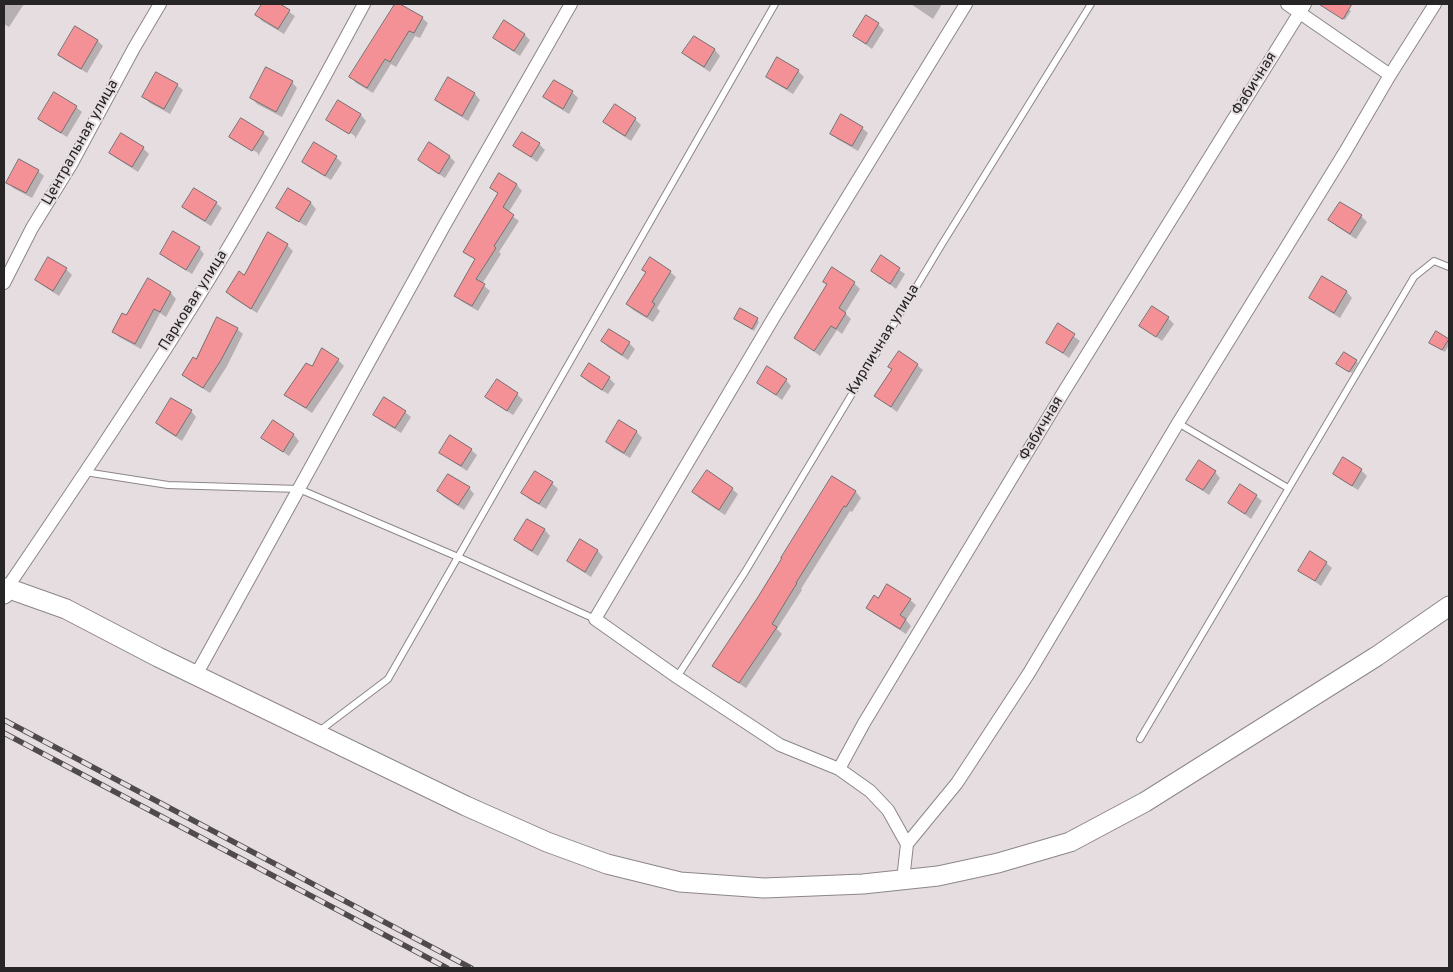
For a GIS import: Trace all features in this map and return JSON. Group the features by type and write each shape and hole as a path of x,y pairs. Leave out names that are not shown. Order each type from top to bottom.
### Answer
{"street":[{"name":"Центральная улица","path":"4,283 32,228 72,163 160,4"},
{"name":"Парковая улица","path":"5,590 85,472 193,306 278,163 364,4"},
{"path":"196,675 444,226 571,4"},
{"path":"907,844 888,810 870,792 839,769 780,745 677,677 595,619 774,317 966,4"},
{"path":"1287,4 1302,8 1390,75"},
{"path":"903,880 907,844 957,782 1029,673 1178,423 1435,4"},
{"name":"Фабичная","path":"839,769 864,724 1063,393 1302,8"},
{"path":"5,590 66,609 196,675 466,806 547,842 607,864 680,882 764,888 863,884 938,876 998,863 1070,842 1145,802 1377,656 1449,606"}],"lane":[{"path":"316,733 388,679 775,4"},
{"name":"Кирпичная улица","path":"677,677 744,572 942,244 1091,4"},
{"path":"1140,739 1414,277 1434,261 1449,267"},
{"path":"1178,423 1288,488"},
{"path":"85,472 168,485 299,489 458,557 595,619"}],"building":[{"path":"262,4 280,4 290,10 278,29 255,15"},
{"path":"395,4 400,4 423,17 414,33 409,31 390,62 385,59 367,88 349,77"},
{"path":"1319,4 1352,4 1343,19"},
{"path":"866,15 879,23 866,44 853,36"},
{"path":"504,20 525,34 514,51 493,38"},
{"path":"75,26 98,40 81,69 58,55"},
{"path":"694,36 715,49 704,67 682,53"},
{"path":"777,57 799,70 787,89 766,77"},
{"path":"266,67 293,81 276,112 250,98"},
{"path":"156,72 178,84 164,109 142,97"},
{"path":"448,77 475,93 462,116 435,100"},
{"path":"554,80 573,91 563,109 543,97"},
{"path":"54,92 77,106 61,133 38,119"},
{"path":"338,100 361,114 349,134 326,120"},
{"path":"615,104 636,118 625,136 603,122"},
{"path":"841,114 863,127 852,146 830,134"},
{"path":"241,118 264,132 252,151 229,137"},
{"path":"522,132 540,143 531,157 513,146"},
{"path":"121,133 144,147 132,167 109,153"},
{"path":"314,142 337,156 325,176 302,162"},
{"path":"429,142 450,156 439,174 418,160"},
{"path":"19,159 39,170 26,193 6,183"},
{"path":"499,173 517,184 503,207 514,215 476,279 485,284 472,306 454,296 475,259 463,252 498,193 490,188"},
{"path":"194,188 217,202 205,221 182,207"},
{"path":"288,188 311,202 299,222 276,208"},
{"path":"1340,202 1362,215 1350,234 1328,220"},
{"path":"173,231 200,247 186,270 160,254"},
{"path":"268,232 288,244 251,309 226,292 239,271 244,275"},
{"path":"881,255 900,268 890,284 871,271"},
{"path":"48,257 67,268 53,291 35,280"},
{"path":"650,257 671,271 652,302 655,304 647,317 626,304 646,272 642,270"},
{"path":"832,267 855,282 839,308 846,313 836,329 831,326 814,351 794,338 827,284 823,282"},
{"path":"1322,276 1347,291 1334,313 1309,298"},
{"path":"148,278 171,292 160,312 154,309 135,344 112,332 122,313 126,315"},
{"path":"1152,306 1169,317 1156,337 1139,326"},
{"path":"740,308 758,318 752,329 734,319"},
{"path":"217,317 238,328 203,388 182,375 193,357 196,359"},
{"path":"1058,323 1075,334 1063,353 1046,343"},
{"path":"609,329 630,342 622,355 601,341"},
{"path":"1436,331 1449,339 1442,350 1429,343"},
{"path":"322,348 339,359 306,408 284,395 306,363 312,366"},
{"path":"899,351 918,364 891,407 874,396 892,369 888,367"},
{"path":"1344,352 1357,360 1349,372 1336,364"},
{"path":"589,363 610,377 602,390 581,376"},
{"path":"767,366 787,379 776,395 757,383"},
{"path":"497,379 518,393 507,411 485,397"},
{"path":"384,397 406,411 395,428 373,415"},
{"path":"171,398 192,410 176,436 156,423"},
{"path":"273,420 294,434 283,452 261,438"},
{"path":"619,420 637,431 624,453 606,442"},
{"path":"450,435 472,449 461,466 439,453"},
{"path":"1343,457 1362,469 1352,486 1333,474"},
{"path":"1199,460 1216,471 1203,490 1186,480"},
{"path":"707,470 733,488 719,510 692,492"},
{"path":"535,471 553,482 539,504 521,493"},
{"path":"448,474 470,487 458,505 437,491"},
{"path":"832,476 856,491 846,507 844,506 796,583 772,624 777,627 739,683 712,666 758,597"},
{"path":"1240,484 1257,495 1245,514 1228,503"},
{"path":"527,519 545,529 532,551 514,540"},
{"path":"580,539 598,550 585,572 567,561"},
{"path":"1310,551 1327,562 1315,581 1298,571"},
{"path":"887,584 911,599 900,615 906,619 900,629 866,608 874,595 878,598"}],"railway":[{"path":"4,720 471,968"},
{"path":"4,733 447,968"}]}
